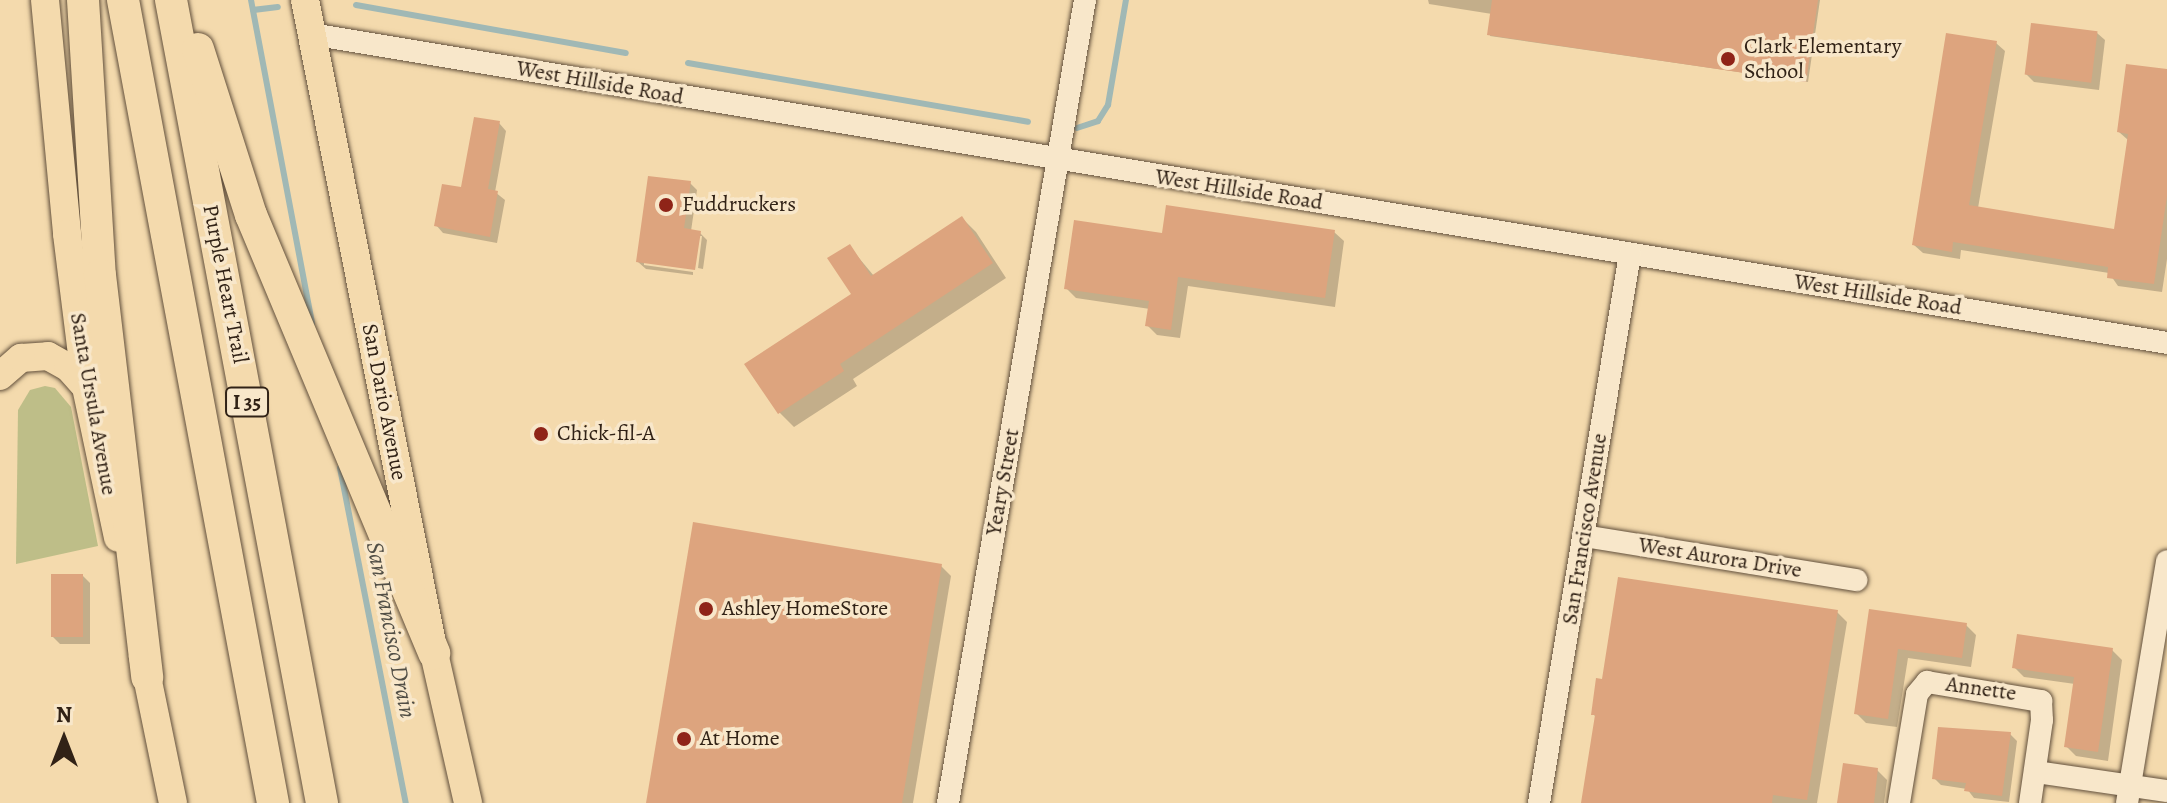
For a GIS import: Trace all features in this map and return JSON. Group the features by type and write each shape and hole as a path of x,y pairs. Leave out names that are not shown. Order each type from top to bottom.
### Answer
{"highway":[{"path":"83,0 100,275 147,677"},
{"name":"I 35","path":"123,0 273,803"},
{"name":"Purple Heart Trail","path":"171,0 322,803"},
{"path":"183,0 251,215 434,653"}],"main road":[{"name":"Santa Ursula Avenue","path":"45,0 67,234 86,387 173,803"},
{"name":"San Dario Avenue","path":"305,0 434,653 468,803"},
{"path":"0,376 21,358 48,356 68,367 86,387"}],"street":[{"name":"Yeary Street","path":"948,803 1085,0"},
{"name":"West Hillside Road","path":"311,34 2167,343"},
{"name":"San Francisco Avenue","path":"1539,803 1630,254"},
{"name":"West Aurora Drive","path":"1584,536 1856,580"},
{"path":"2128,794 2160,648 2167,561"},
{"name":"Annette","path":"1899,803 1917,694 1927,682 2041,701 2042,720 2030,803"},
{"path":"2036,772 2128,794 2167,791"}],"green space":[{"path":"45,386 55,388 71,407 98,546 16,564 18,410 30,390"}],"building":[{"name":"Clark Elementary School","path":"1492,0 1818,0 1806,82 1487,35"},
{"path":"2031,23 2098,31 2091,83 2025,75"},
{"path":"1946,33 1997,41 1969,205 2114,229 2128,134 2117,132 2126,64 2167,69 2167,196 2154,284 2107,278 2108,267 1953,242 1952,252 1912,245"},
{"path":"474,117 500,121 488,189 498,191 490,237 434,226 442,184 461,187"},
{"name":"Fuddruckers","path":"648,176 691,181 684,228 701,231 695,270 636,262"},
{"path":"1166,205 1335,230 1325,298 1178,277 1171,330 1145,326 1149,301 1064,289 1074,220 1162,233"},
{"path":"962,216 993,263 840,364 844,371 778,414 744,364 851,294 827,258 850,244 871,276"},
{"path":"693,522 942,564 902,803 646,803"},
{"path":"51,574 83,574 83,637 51,637"},
{"path":"1618,577 1838,610 1807,800 1773,795 1772,803 1581,803 1595,715 1591,715 1596,678 1602,679"},
{"path":"1869,609 1967,623 1962,658 1898,649 1888,719 1854,714"},
{"path":"2017,634 2113,648 2098,752 2064,747 2074,677 2012,668"},
{"path":"1938,727 2011,732 2002,796 1964,791 1966,783 1932,779"},
{"path":"1843,763 1878,768 1874,803 1837,803"}],"waterway":[{"name":"San Francisco Drain","path":"251,0 312,323"},
{"path":"1077,128 1098,121 1108,105 1126,0"},
{"path":"356,5 626,53"},
{"path":"253,10 278,7"},
{"path":"688,63 1028,122"},
{"name":"San Francisco Drain","path":"340,468 406,803"}],"place":[{"name":"Clark Elementary School","path":"1728,59"},
{"name":"Fuddruckers","path":"666,205"},
{"name":"Chick-fil-A","path":"541,434"},
{"name":"Ashley HomeStore","path":"706,609"},
{"name":"At Home","path":"684,739"}]}
